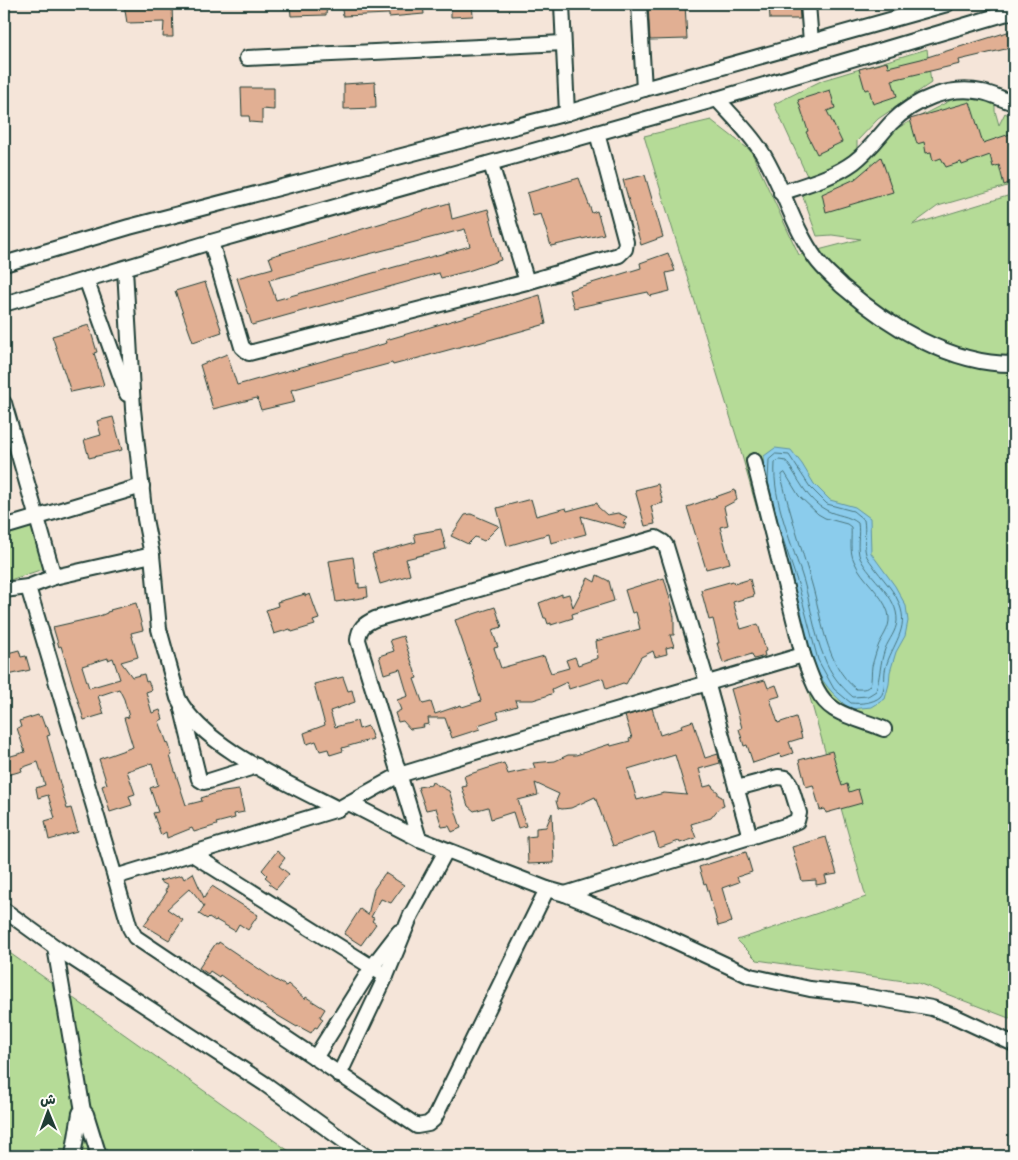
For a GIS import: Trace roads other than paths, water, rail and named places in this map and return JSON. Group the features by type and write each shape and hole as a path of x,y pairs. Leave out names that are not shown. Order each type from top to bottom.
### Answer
{"street":[{"path":"562,4 567,113"},
{"path":"639,4 644,89"},
{"path":"808,4 811,42"},
{"path":"4,264 129,227 567,113 644,89 947,4"},
{"path":"4,304 211,242 492,164 1014,11"},
{"path":"247,58 563,43"},
{"path":"781,193 837,174 860,158 897,118 910,107 926,99 945,92 973,91 990,94 1014,103"},
{"path":"717,99 759,148 800,234 817,261 856,297 880,316 927,342 977,361 1014,364"},
{"path":"211,242 242,347 249,353 256,353 527,282 619,256 625,249 626,242 597,133"},
{"path":"492,164 527,282"},
{"path":"125,269 133,408 145,519 152,555 159,629 170,674 181,706 200,779 204,782 209,781 257,766"},
{"path":"86,279 133,408"},
{"path":"4,403 54,577"},
{"path":"754,461 803,655 820,696 833,708 884,729"},
{"path":"5,523 37,516 142,486"},
{"path":"419,840 358,640 361,627 375,619 656,538 664,542 666,546 707,682 750,837"},
{"path":"4,590 28,587 54,577 152,555"},
{"path":"28,587 130,928 135,937 417,1126 428,1124 434,1119 547,889"},
{"path":"115,877 344,806 400,775 707,682 803,655"},
{"path":"181,706 216,741 257,766 419,840 547,889 565,894 645,927 750,976 810,989 853,994 932,1008 956,1016 1014,1044"},
{"path":"565,894 750,837 793,823 799,818 790,784 786,778 778,777 737,788"},
{"path":"339,1075 386,976 411,915 446,851"},
{"path":"192,854 386,976"},
{"path":"4,910 55,947 265,1084 365,1156"},
{"path":"315,1058 372,967 411,915"},
{"path":"55,947 82,1111 80,1113 74,1156"},
{"path":"82,1111 86,1114 99,1156"}],"water":[{"path":"775,448 791,450 814,484 830,500 855,507 870,518 871,553 895,586 906,606 908,621 905,636 896,652 885,699 872,707 850,709 828,688 813,661 769,506 764,473 764,456"}]}
